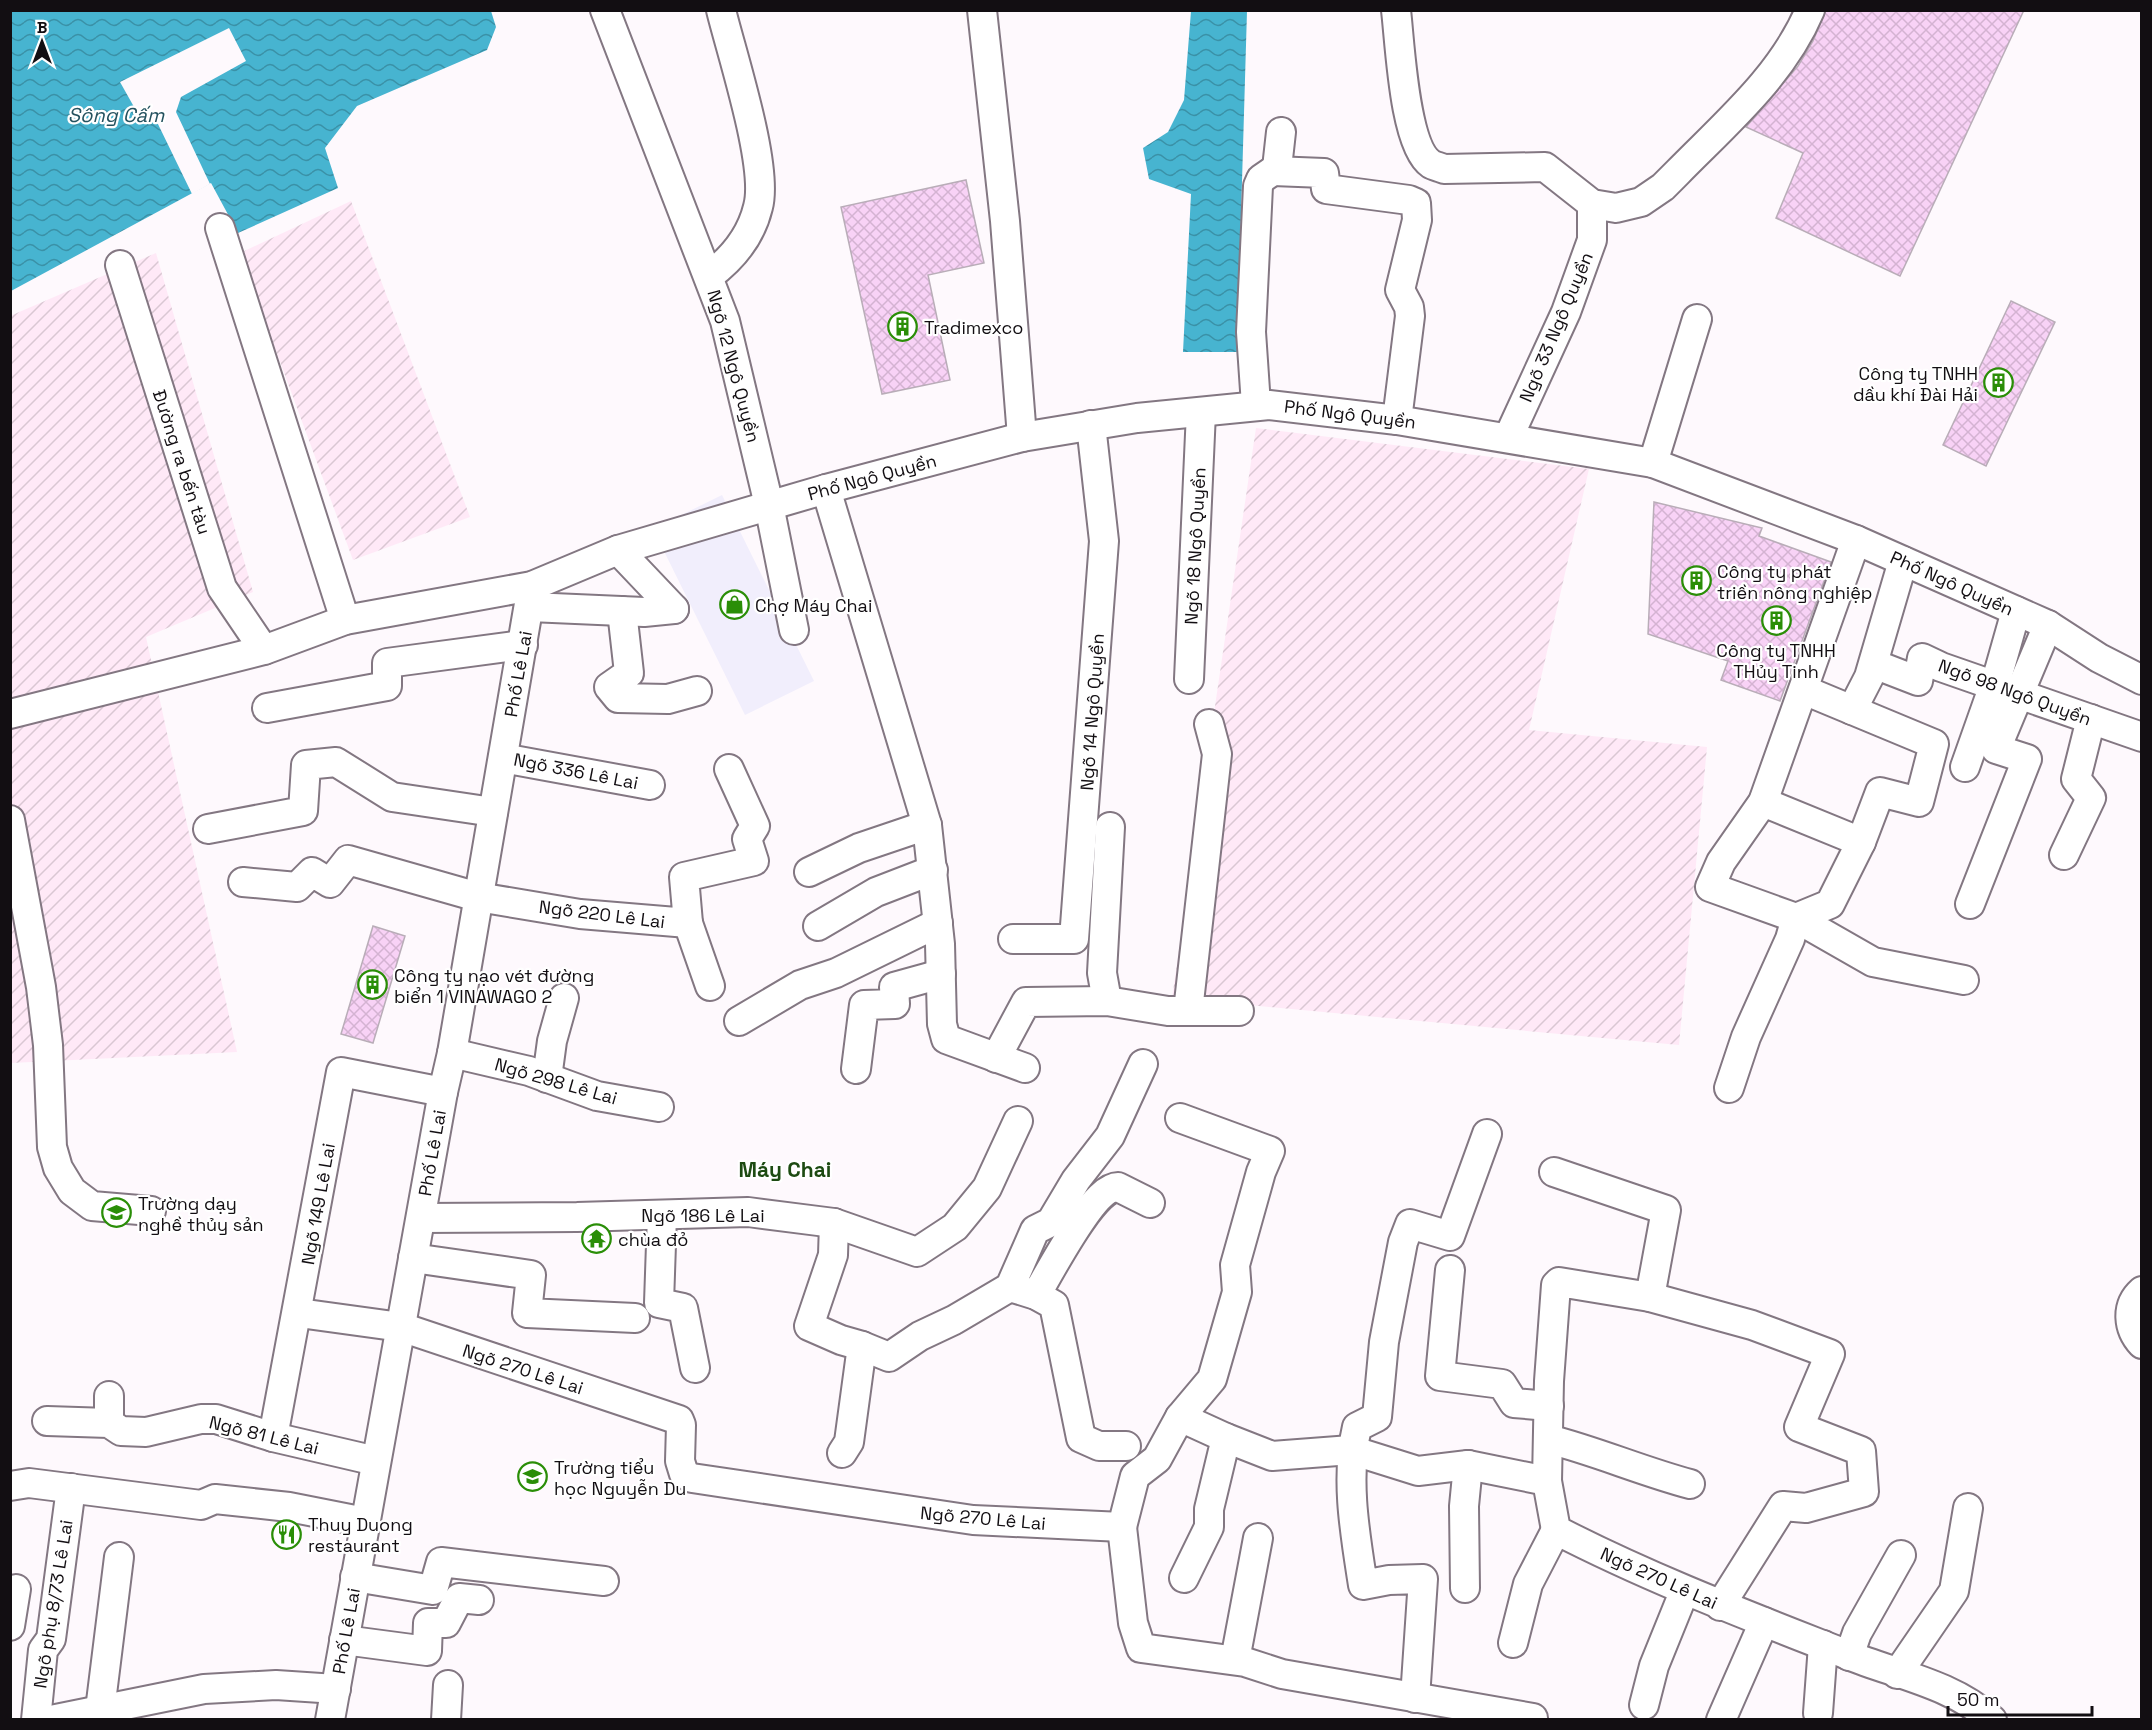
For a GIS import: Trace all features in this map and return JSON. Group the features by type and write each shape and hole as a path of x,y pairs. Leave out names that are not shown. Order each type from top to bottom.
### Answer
{"street":[{"name":"Ngõ 12 Ngô Quyền","path":"605,10 669,183 709,276 724,321 769,505 794,630"},
{"path":"709,276 730,259 752,227 759,205 761,187 753,138 721,10"},
{"path":"982,10 1005,221 1022,437"},
{"path":"1396,10 1408,116 1418,148 1430,164 1444,169 1545,167 1592,204 1616,208 1633,206 1663,187 1727,122 1777,69 1799,36 1810,10"},
{"path":"1256,405 1251,332 1258,186 1261,179 1274,171 1278,165 1281,132"},
{"path":"1274,171 1324,173 1326,189 1409,200 1416,203 1417,220 1400,290 1409,308 1410,316 1397,420"},
{"name":"Ngõ 33 Ngô Quyền","path":"1509,436 1566,312 1592,240 1592,204"},
{"path":"220,228 345,620"},
{"name":"Đường ra bến tàu","path":"120,265 222,588 264,650"},
{"path":"1653,463 1697,319"},
{"name":"Phố Ngô Quyền","path":"531,596 618,550 826,489 1022,437 1091,425 1256,405 1286,405 1509,436 1653,463 1856,540 2016,611 2048,626 2099,658 2142,680"},
{"name":"Ngõ 18 Ngô Quyền","path":"1189,679 1201,412"},
{"name":"Ngõ 14 Ngô Quyền","path":"1013,939 1074,939 1104,541 1091,425"},
{"path":"826,489 927,825 938,923 942,1024 946,1039 1025,1068"},
{"path":"1856,540 1763,802 1721,862 1710,887 1796,918 1873,962 1964,980"},
{"path":"10,714 264,650 345,620 531,596 622,611 644,612 674,609 618,550"},
{"path":"1852,710 1874,664 1903,561"},
{"name":"Phố Lê Lai","path":"330,1719 443,1092 452,1053 531,596"},
{"path":"622,611 628,673 609,687 618,698 668,699 697,691"},
{"path":"1965,767 1994,685 2016,611"},
{"path":"1970,904 2027,759 1996,749 2048,626"},
{"path":"267,708 387,686 387,663 523,645"},
{"name":"Ngõ 98 Ngô Quyền","path":"1874,664 1918,681 1922,658 2142,737"},
{"path":"1796,918 1830,904 1861,842 1880,792 1919,802 1934,744 1804,690"},
{"path":"2064,855 2091,798 2076,779 2091,719"},
{"path":"1188,1011 1217,754 1209,724"},
{"name":"Ngõ 336 Lê Lai","path":"503,758 650,785"},
{"path":"208,829 303,811 306,765 336,762 392,797 493,812"},
{"name":"Ngõ 220 Lê Lai","path":"243,882 297,887 312,872 330,883 348,860 478,897 580,914 688,923 684,877 754,861 747,839 755,826 729,769"},
{"path":"1763,802 1861,842"},
{"path":"10,820 41,987 48,1045 52,1147 58,1168 72,1191 92,1206 151,1211"},
{"path":"809,872 859,848 927,825"},
{"path":"1107,1001 1102,973 1110,827"},
{"path":"819,926 876,892 933,870"},
{"path":"1729,1088 1746,1037 1790,939 1796,918"},
{"path":"688,923 710,986"},
{"path":"739,1021 800,985 837,973 938,923"},
{"path":"856,1069 864,1005 895,1004 894,987 941,974"},
{"path":"548,1078 552,1041 564,998"},
{"path":"996,1058 1026,1002 1107,1001 1168,1011 1239,1011"},
{"name":"Ngõ 298 Lê Lai","path":"452,1053 548,1078 597,1096 659,1107"},
{"path":"1023,1291 1035,1230 1051,1222 1076,1180 1110,1136 1143,1064"},
{"name":"Ngõ 149 Lê Lai","path":"273,1437 299,1313 341,1072 443,1092"},
{"path":"1179,1118 1270,1151 1261,1172 1235,1265 1237,1292 1212,1379 1179,1417 1157,1459 1135,1476 1122,1527 1133,1623 1138,1645 1146,1649 1235,1660 1282,1674 1533,1718"},
{"name":"Ngõ 186 Lê Lai","path":"421,1218 748,1212 834,1223 917,1252 955,1227 987,1188 1018,1121"},
{"path":"1415,1698 1423,1579 1389,1580 1363,1585 1354,1508 1352,1450 1357,1427 1377,1417 1384,1342 1403,1242 1410,1224 1450,1236 1487,1134"},
{"path":"1554,1172 1666,1210 1650,1297"},
{"path":"834,1223 833,1255 809,1326 889,1357 920,1336 1023,1291 1071,1236 1106,1190 1118,1187 1150,1203"},
{"path":"662,1215 659,1303 683,1308 695,1368"},
{"path":"413,1258 531,1275 527,1313 635,1318"},
{"path":"1450,1270 1440,1377 1502,1384 1514,1403 1549,1406"},
{"path":"1513,1643 1528,1584 1556,1530 1547,1481 1548,1439 1557,1283 1562,1282 1650,1297 1752,1325 1830,1353 1799,1427 1861,1450 1864,1492 1806,1508 1783,1506 1720,1606"},
{"path":"1023,1291 1054,1305 1081,1438 1099,1446 1126,1446"},
{"path":"2142,1291 2131,1308 2130,1323 2134,1336 2142,1344"},
{"path":"299,1313 401,1327"},
{"name":"Ngõ 270 Lê Lai","path":"401,1327 679,1420 681,1467 684,1474 692,1478 973,1520 1122,1527"},
{"path":"842,1453 849,1442 862,1346"},
{"name":"Ngõ 81 Lê Lai","path":"47,1420 109,1409 121,1431 146,1432 201,1419 216,1419 273,1437 376,1461"},
{"path":"1179,1417 1272,1456 1352,1450 1418,1471 1468,1465 1547,1481"},
{"path":"1184,1578 1209,1527 1209,1509 1226,1438"},
{"path":"1548,1439 1591,1450 1643,1471 1690,1484"},
{"path":"1465,1588 1464,1506 1468,1465"},
{"path":"10,1486 29,1483 201,1506 215,1499 289,1507 365,1522"},
{"name":"Ngõ phụ 8/73 Lê Lai","path":"36,1719 43,1650 51,1639 71,1488"},
{"path":"1897,1674 1954,1591 1968,1508"},
{"name":"Ngõ 270 Lê Lai","path":"1556,1530 1625,1566 1684,1592 1897,1674 1940,1686 1980,1715"},
{"path":"1235,1660 1258,1538"},
{"path":"1818,1713 1836,1650 1857,1633 1901,1555"},
{"path":"100,1710 119,1557"},
{"path":"355,1577 433,1590 441,1562 604,1581"},
{"path":"10,1626 16,1588"},
{"path":"1644,1705 1654,1666 1684,1592"},
{"path":"344,1640 427,1651 428,1623 446,1623 459,1598 479,1600"},
{"path":"1721,1719 1764,1622"},
{"path":"51,1719 204,1689 276,1685 336,1689"},
{"path":"446,1719 448,1685"}],"shaded area":[{"path":"351,201 470,517 353,560 240,253"},
{"path":"156,253 253,592 146,637 237,1052 11,1063 10,316"},
{"path":"1256,428 1589,469 1529,730 1707,747 1679,1045 1172,998"},
{"name":"Chợ Máy Chai","path":"722,495 814,681 745,715 653,529"}],"water":[{"name":"Sông Cấm","path":"11,11 491,11 496,27 487,50 357,106 325,148 338,188 238,233 211,183 11,291"},
{"path":"1191,11 1247,11 1237,352 1183,352 1191,194 1149,179 1143,148 1168,132 1184,100"}],"pier":[{"path":"229,28 246,61 181,97 176,112 210,184 192,194 156,120 138,114 120,82"}],"building":[{"path":"1826,10 2024,10 1900,276 1776,218 1803,153 1746,127 1798,66 1813,41"},
{"name":"Tradimexco","path":"966,180 984,263 928,275 950,380 882,394 841,207"},
{"name":"Công ty TNHH dầu khí Đài Hải","path":"2011,301 2055,322 1986,466 1943,445"},
{"path":"1654,502 1762,528 1759,536 1831,562 1780,701 1721,680 1728,661 1648,634"},
{"name":"Công ty nạo vét đường biển 1 VINAWAGO 2","path":"373,926 405,936 373,1043 341,1034"}],"place":[{"name":"Tradimexco","path":"903,327"},
{"name":"Công ty TNHH dầu khí Đài Hải","path":"1999,383"},
{"name":"Công ty phát triền nông nghiệp","path":"1696,581"},
{"name":"Chợ Máy Chai","path":"734,605"},
{"name":"Công ty TNHH THủy Tinh","path":"1776,621"},
{"name":"Công ty nạo vét đường biển 1 VINAWAGO 2","path":"373,985"},
{"name":"Trường dạy nghề thủy sản","path":"117,1213"},
{"name":"chùa đỏ","path":"597,1239"},
{"name":"Trường tiểu học Nguyễn Du","path":"533,1477"},
{"name":"Thuy Duong restaurant","path":"287,1534"}],"district":[{"name":"Máy Chai","path":"785,1169"}]}
